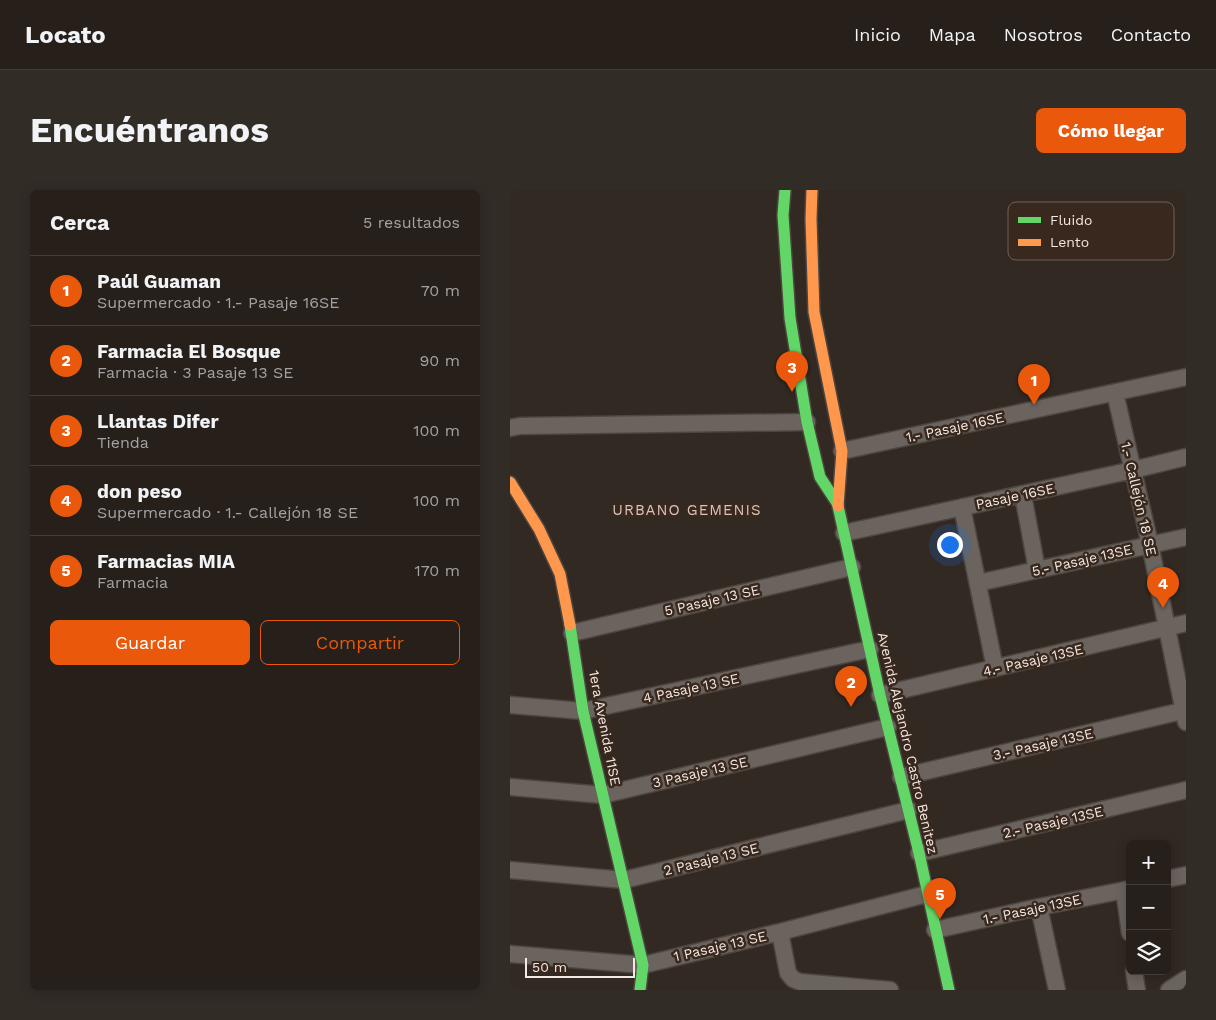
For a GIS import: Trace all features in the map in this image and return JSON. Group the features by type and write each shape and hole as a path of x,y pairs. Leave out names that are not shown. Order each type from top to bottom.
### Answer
{"main road":[{"name":"Avenida Alejandro Castro Benitez","path":"785,190 783,214 790,318 807,422 820,477 837,503"},
{"name":"Avenida Alejandro Castro Benitez","path":"812,190 810,219 814,312 842,451 837,503 949,990"},
{"name":"1era Avenida 11SE","path":"510,482 539,529 560,574 572,632 583,711 624,880 642,965 640,990"}],"street":[{"name":"1.- Pasaje 16SE","path":"842,451 1115,394 1186,377"},
{"name":"1.- Callejón 18 SE","path":"1115,394 1150,544 1185,714"},
{"path":"510,428 520,426 807,422"},
{"name":"Pasaje 16SE","path":"844,533 1022,495 1186,457"},
{"path":"1022,495 1037,570"},
{"path":"962,507 995,668"},
{"name":"5.- Pasaje 13SE","path":"978,583 1186,537"},
{"name":"5 Pasaje 13 SE","path":"572,632 852,567"},
{"name":"4.- Pasaje 13SE","path":"880,695 1186,624"},
{"name":"4 Pasaje 13 SE","path":"510,705 583,711 870,649"},
{"name":"3.- Pasaje 13SE","path":"901,777 1185,714"},
{"name":"3 Pasaje 13 SE","path":"510,786 602,795 888,727"},
{"name":"2.- Pasaje 13SE","path":"919,853 1186,790"},
{"name":"2 Pasaje 13 SE","path":"510,870 624,880 909,810"},
{"path":"1171,878 1186,875"},
{"name":"1.- Pasaje 13SE","path":"934,930 1126,890"},
{"name":"1 Pasaje 13 SE","path":"510,954 642,965 927,894"},
{"path":"1039,907 1057,990"},
{"path":"780,932 788,973 793,979 800,982 890,990"},
{"path":"1135,975 1137,990"},
{"path":"1169,990 1186,979"}],"traffic: fast":[{"path":"785,190 783,215 790,318 807,422 820,477 837,503"},
{"path":"838,506 949,990"},
{"path":"570,625 583,711 643,965 640,990"}],"traffic: slow":[{"path":"812,190 814,312 842,451 838,506"},
{"path":"510,482 539,529 560,574 570,625"}],"place":[{"name":"Llantas Difer","path":"792,392"},
{"name":"Paúl Guaman","path":"1034,405"},
{"name":"don peso","path":"1163,608"},
{"name":"Farmacia El Bosque","path":"851,707"},
{"name":"Farmacias MIA","path":"940,919"}],"district":[{"name":"URBANO GEMENIS","path":"687,510"}]}
